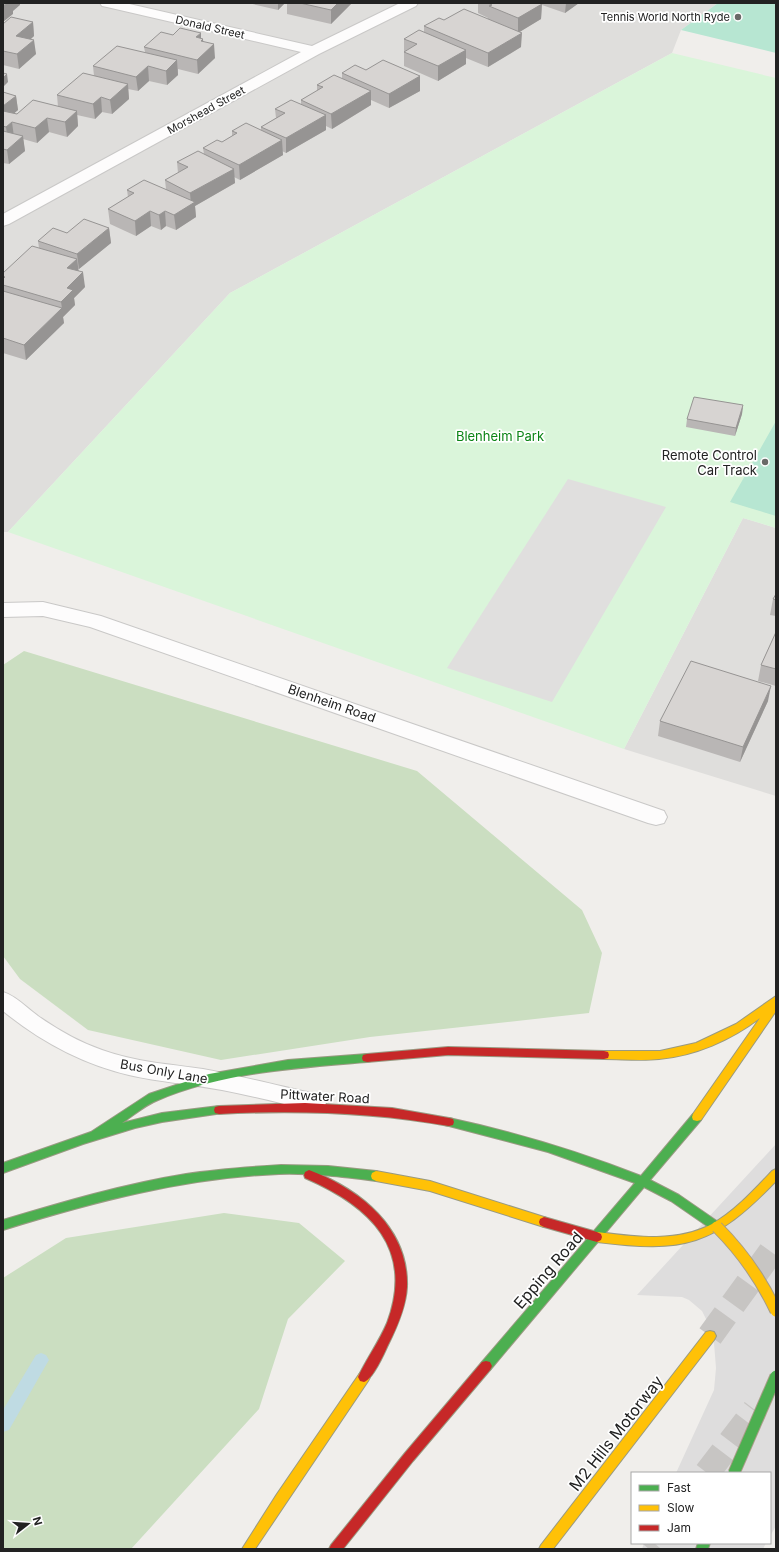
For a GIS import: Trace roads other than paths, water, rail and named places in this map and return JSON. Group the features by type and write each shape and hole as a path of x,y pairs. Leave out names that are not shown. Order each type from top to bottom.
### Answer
{"main road":[{"path":"94,1136 153,1098 209,1078 288,1064 448,1051 616,1055 667,1054 686,1050 721,1037 760,1014 776,1000"},
{"name":"Epping Road","path":"335,1549 409,1457 692,1124 776,1003"},
{"name":"Pittwater Road","path":"3,1168 94,1136 151,1119 199,1110 268,1106 339,1108 377,1111 482,1128 547,1146 610,1167 675,1198 708,1219 732,1240 754,1267 768,1291 776,1311"},
{"path":"248,1549 271,1511 368,1372 392,1324 398,1305 402,1278 400,1260 390,1238 372,1212 338,1186 304,1174 281,1169"},
{"path":"3,1224 80,1200 152,1182 227,1171 281,1169 353,1172 406,1180 447,1190 562,1229 597,1237 625,1241 660,1242 687,1240 717,1227 759,1194 776,1174"},
{"name":"M2 Hills Motorway","path":"545,1549 710,1336"},
{"path":"734,1472 776,1376"}],"street":[{"name":"Donald Street","path":"107,3 314,51"},
{"name":"Morshead Street","path":"3,221 314,51 411,3"},
{"name":"Blenheim Road","path":"3,610 43,609 94,621 656,817"}],"lane":[{"name":"Bus Only Lane","path":"3,1000 25,1018 47,1033 93,1056 128,1066 209,1078 339,1108"}],"waterway":[{"path":"3,1425 41,1360"}],"tunnel":[{"path":"710,1336 776,1245"},
{"path":"708,1472 755,1410"},
{"path":"649,1549 653,1544"}],"place":[{"name":"Tennis World North Ryde","path":"738,17"},
{"name":"Remote Control Car Track","path":"765,462"}],"park label":[{"name":"Blenheim Park","path":"500,436"}]}
